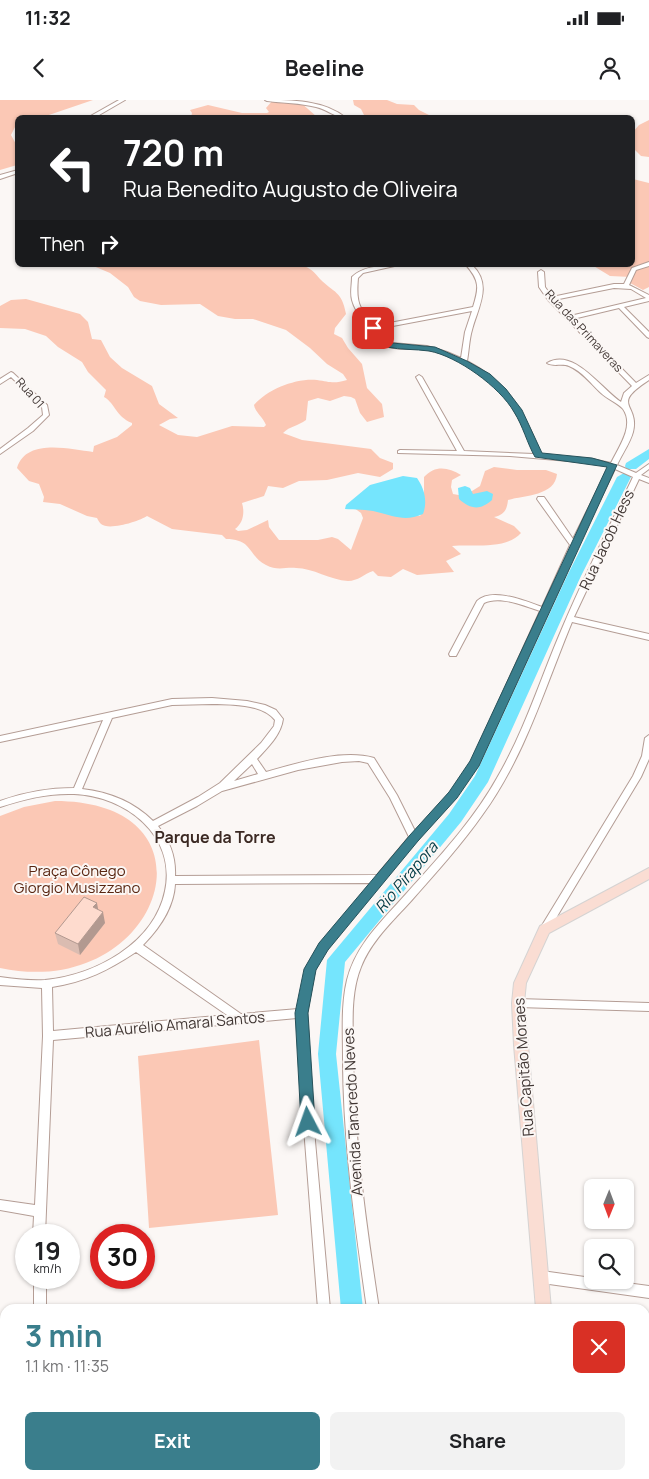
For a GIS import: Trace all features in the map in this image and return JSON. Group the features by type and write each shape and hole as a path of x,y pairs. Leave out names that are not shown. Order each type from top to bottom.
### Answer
{"main road":[{"path":"544,930 649,873"},
{"name":"Rua Capitão Moraes","path":"544,930 520,982 518,1002 544,1304"}],"street":[{"path":"95,115 123,100"},
{"path":"267,100 322,104 341,115"},
{"path":"0,177 15,172"},
{"path":"626,286 634,269 649,264"},
{"path":"386,267 361,272 355,277 354,297 356,304 373,328 390,346 432,349 464,362 487,376 503,391 518,410 538,455"},
{"path":"464,362 465,346 474,309 481,291 477,273 472,267"},
{"name":"Rua das Primaveras","path":"541,272 542,287 550,298 636,386"},
{"path":"550,298 614,286 626,286 649,298"},
{"path":"570,318 649,298"},
{"path":"620,306 649,336"},
{"path":"373,328 474,309"},
{"path":"550,363 566,362 574,364 609,397 627,408"},
{"name":"Rua 01","path":"0,382 11,374 45,406 46,415 38,424 23,433 0,452"},
{"path":"419,377 461,452"},
{"path":"324,1304 310,1142 302,1013 310,969 324,946 414,838 453,795 475,763 574,545 629,433 631,421 625,398 636,386 649,377"},
{"path":"400,452 538,455 592,461 612,465 649,481"},
{"name":"Rua Jacob Hess","path":"570,619 637,475 649,466"},
{"path":"541,499 574,545"},
{"path":"454,654 484,598 498,597 544,610"},
{"path":"570,619 649,637"},
{"name":"Avenida Tancredo Neves","path":"372,1304 354,1179 348,1072 349,1008 352,979 362,953 477,817 501,780 516,750 570,619"},
{"path":"0,739 172,702 201,700 262,708 274,713 279,719 278,728 275,733 252,758 218,789"},
{"path":"77,791 109,716"},
{"name":"Rua Capitão Moraes","path":"544,930 646,765 649,738"},
{"path":"153,825 218,789 264,776 355,756 371,760 394,798 414,838"},
{"path":"252,758 264,776"},
{"path":"0,804 31,794 62,790 110,798 126,805 141,814 153,825 168,851 172,880 164,909 156,924 136,946 114,962 93,973 47,984 23,984 0,980"},
{"path":"172,880 379,879"},
{"path":"136,946 240,1019"},
{"path":"40,1224 48,1036 47,984"},
{"path":"518,1002 649,1007"},
{"name":"Rua Aurélio Amaral Santos","path":"48,1036 302,1013"},
{"path":"0,1205 39,1210"},
{"path":"542,1277 649,1292"},
{"path":"40,1289 40,1304"}],"green space":[{"path":"0,100 93,100 49,115 15,115 15,127 11,135 15,142 15,166 0,170"},
{"path":"273,100 299,101 315,115 192,115 190,110 208,105 242,113 267,113 269,112 266,108"},
{"path":"353,100 387,100 397,104 414,105 429,115 364,115 361,109 354,105"},
{"path":"649,120 649,157 641,156 635,150 635,130 639,125"},
{"path":"635,180 649,183 649,287 643,290 630,283 631,277 610,276 595,267 635,267"},
{"path":"96,267 307,267 337,293 342,301 346,314 335,328 334,334 342,338 362,364 367,388 382,404 384,417 367,422 360,413 355,399 351,397 344,396 330,401 318,398 308,401 306,420 283,433 302,440 371,449 380,458 393,463 393,469 380,477 358,473 327,480 299,481 283,488 268,486 264,496 242,503 243,517 235,529 238,531 247,530 268,520 269,527 279,540 318,540 332,537 338,539 351,550 363,518 361,513 350,505 420,516 424,509 424,477 437,469 451,470 461,475 452,480 451,487 453,494 464,496 480,486 485,471 494,467 517,470 546,470 557,474 555,481 545,491 508,500 504,512 494,517 514,526 521,533 515,538 498,544 452,546 461,554 446,561 454,572 417,575 403,569 391,577 378,576 373,571 355,580 348,581 302,569 270,567 260,561 246,545 235,540 226,539 222,535 172,529 147,516 124,524 105,526 97,518 87,516 60,504 43,502 44,497 39,484 29,481 17,468 29,452 39,449 61,448 93,452 94,446 117,437 132,423 122,417 104,397 106,390 88,372 82,362 58,347 46,336 25,329 0,328 0,306 11,300 26,299 80,314 88,322 92,339 101,340 110,357 122,368 152,386 159,404 178,418 170,419 159,425 178,435 197,437 232,426 264,427 266,425 254,405 267,394 283,386 300,381 335,382 347,380 343,374 327,364 286,330 253,319 235,319 218,316 200,304 161,305 140,301 134,297 128,287 110,273"},
{"name":"Praça Cônego Giorgio Musizzano","path":"55,801 109,810 142,832 156,863 153,897 134,930 101,956 56,971 0,968 0,816 24,807"},
{"path":"259,1040 278,1215 155,1227 155,1224 149,1224 138,1056"}],"water":[{"path":"403,476 417,478 423,490 425,500 423,514 405,518 369,510 345,509 346,505 370,485"},
{"path":"465,486 470,488 473,494 487,491 493,494 492,500 488,504 479,507 467,505 459,499 458,488"}],"building":[{"path":"84,897 97,903 93,907 103,912 78,944 55,933"}],"waterway":[{"path":"631,466 649,453"},
{"name":"Rio Pirapora","path":"352,1304 327,1054 336,960 455,818 482,778 574,576 624,477"}],"district":[{"name":"Parque da Torre","path":"215,837"}],"route":[{"path":"308,1122 302,1013 310,969 324,946 414,838 453,795 475,763 612,465 538,455 518,410 503,391 487,376 464,362 432,349 419,346 390,346 373,328"}]}
